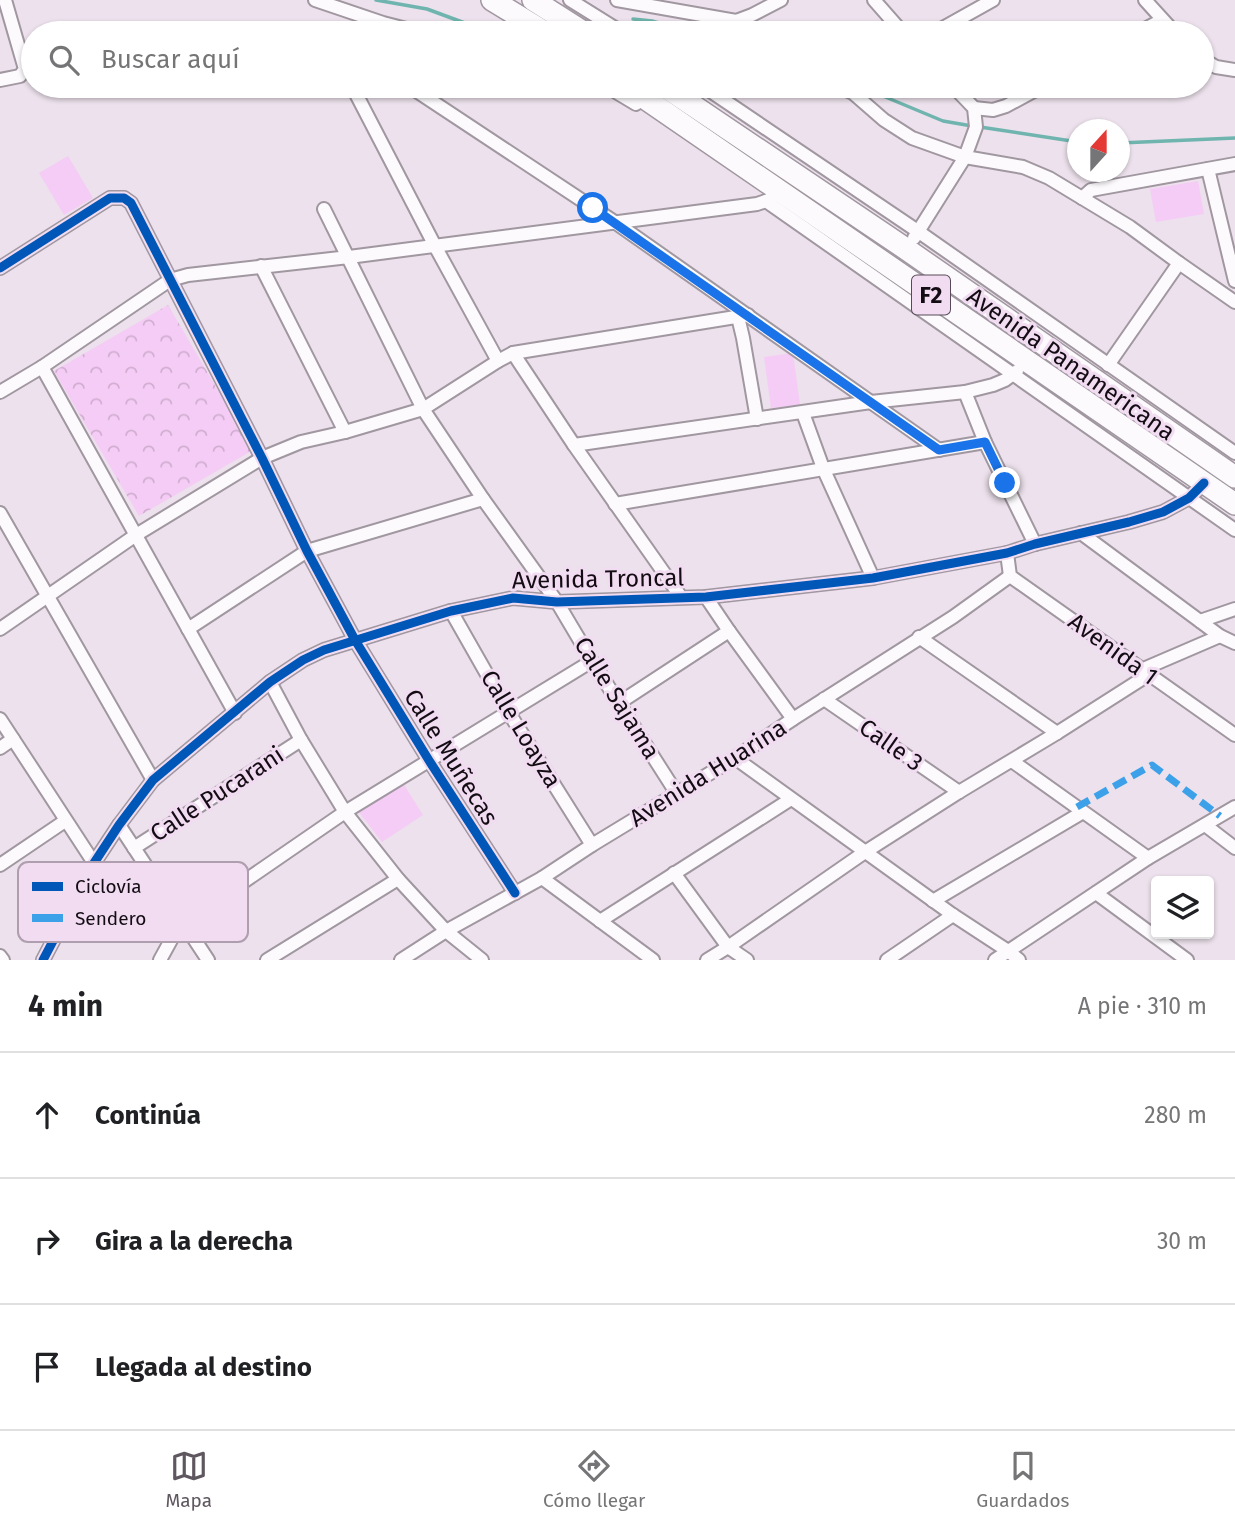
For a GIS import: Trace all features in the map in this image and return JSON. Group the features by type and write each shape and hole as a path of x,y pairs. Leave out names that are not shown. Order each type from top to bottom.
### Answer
{"highway":[{"path":"492,0 526,21"},
{"path":"533,0 566,21"},
{"name":"Avenida Panamericana","path":"645,98 771,195 1196,491 1235,504"},
{"name":"Avenida Panamericana","path":"683,98 912,240 1235,477"}],"street":[{"path":"5,0 21,55"},
{"path":"315,0 364,21"},
{"path":"570,0 604,21"},
{"path":"617,0 736,21 781,0"},
{"path":"874,0 892,21"},
{"path":"955,21 993,0"},
{"path":"1145,0 1161,20"},
{"path":"1214,66 1235,70"},
{"path":"0,80 21,75"},
{"path":"358,98 498,361"},
{"path":"427,98 616,223 743,316 939,450"},
{"name":"Avenida Panamericana","path":"626,98 650,112 673,118"},
{"name":"Avenida Panamericana","path":"719,98 912,240 1108,365 1235,453"},
{"path":"859,98 884,120 912,138 965,157 1023,167 1049,178 1130,227 1235,302"},
{"path":"912,240 965,157 976,127 974,108 964,98"},
{"path":"974,108 993,110 1021,98"},
{"path":"1082,198 1091,190 1235,164"},
{"path":"1208,169 1235,281"},
{"path":"0,392 42,367 170,280 188,275 757,204 771,195"},
{"name":"Calle Muñecas","path":"0,268 110,198 124,198 131,203 307,551 355,640 515,893"},
{"name":"Calle Sajama","path":"324,209 423,409 557,602 677,794"},
{"path":"1108,365 1179,263"},
{"path":"261,266 345,432"},
{"path":"0,629 136,535 262,458 301,442 423,409 513,354 743,316"},
{"path":"743,316 743,338 757,419"},
{"path":"513,354 681,597"},
{"path":"42,367 234,713"},
{"path":"575,445 871,402 965,392 1005,380 1020,368"},
{"path":"965,392 985,442 1035,544"},
{"path":"803,413 823,468 873,578"},
{"path":"615,504 985,442"},
{"path":"1196,491 1235,530"},
{"name":"Avenida Troncal","path":"95,862 153,780 270,682 303,660 324,650 451,611 513,598 557,602 706,597 873,578 1007,553 1163,512 1196,491"},
{"path":"188,629 307,551 483,499"},
{"path":"0,513 153,780"},
{"path":"1081,533 1220,636 1235,643"},
{"path":"1007,553 1010,576"},
{"name":"Avenida Huarina","path":"401,960 446,931 542,878 735,758 953,617 1010,576"},
{"name":"Avenida 1","path":"1010,576 1235,735"},
{"path":"706,597 793,719"},
{"path":"1200,621 1235,608"},
{"name":"Calle Loayza","path":"451,611 509,713 593,845"},
{"path":"619,703 729,631"},
{"path":"707,960 865,852 1057,733 1145,673 1220,636"},
{"path":"919,637 1057,733"},
{"path":"248,879 345,812 592,661"},
{"path":"270,682 301,740 345,812 398,879 446,931 482,960"},
{"name":"Calle 3","path":"824,699 958,792"},
{"path":"0,719 93,862"},
{"path":"0,748 13,739"},
{"name":"Calle Pucarani","path":"134,848 301,740"},
{"path":"735,758 933,901 1020,960"},
{"path":"1012,761 1148,859"},
{"path":"600,921 792,799"},
{"path":"995,960 1148,859 1235,807"},
{"path":"933,901 1083,812"},
{"path":"0,865 65,821"},
{"path":"119,825 143,862"},
{"path":"1205,825 1235,848"},
{"path":"674,873 728,947 747,960"},
{"path":"542,878 653,960"},
{"path":"267,960 398,879"},
{"path":"1096,893 1187,960"},
{"path":"887,960 953,915"},
{"name":"Avenida Troncal","path":"43,960 52,942"},
{"path":"160,960 170,942"},
{"path":"196,942 208,960"}],"green space":[{"path":"68,156 93,198 64,215 39,173"},
{"path":"1198,181 1204,214 1156,222 1150,189"},
{"path":"168,305 253,450 139,516 54,371"},
{"path":"793,353 800,405 771,408 764,357"},
{"path":"403,783 423,815 382,842 358,811"}],"waterway":[{"path":"376,0 427,9 459,21"},
{"path":"633,19 652,21"},
{"path":"888,98 943,121 972,126"},
{"path":"980,127 1067,140"},
{"path":"1130,143 1235,138"}],"marked path":[{"path":"1077,807 1152,765 1220,816"}],"cycle path":[{"path":"0,268 110,198 124,198 131,203 307,551 355,640 515,893"},
{"path":"95,862 153,780 270,682 303,660 324,650 451,611 513,598 557,602 706,597 873,578 1007,553 1163,512 1189,498 1204,483"},
{"path":"43,960 52,942"}],"route":[{"path":"593,208 939,450 985,442 1005,483"}]}
